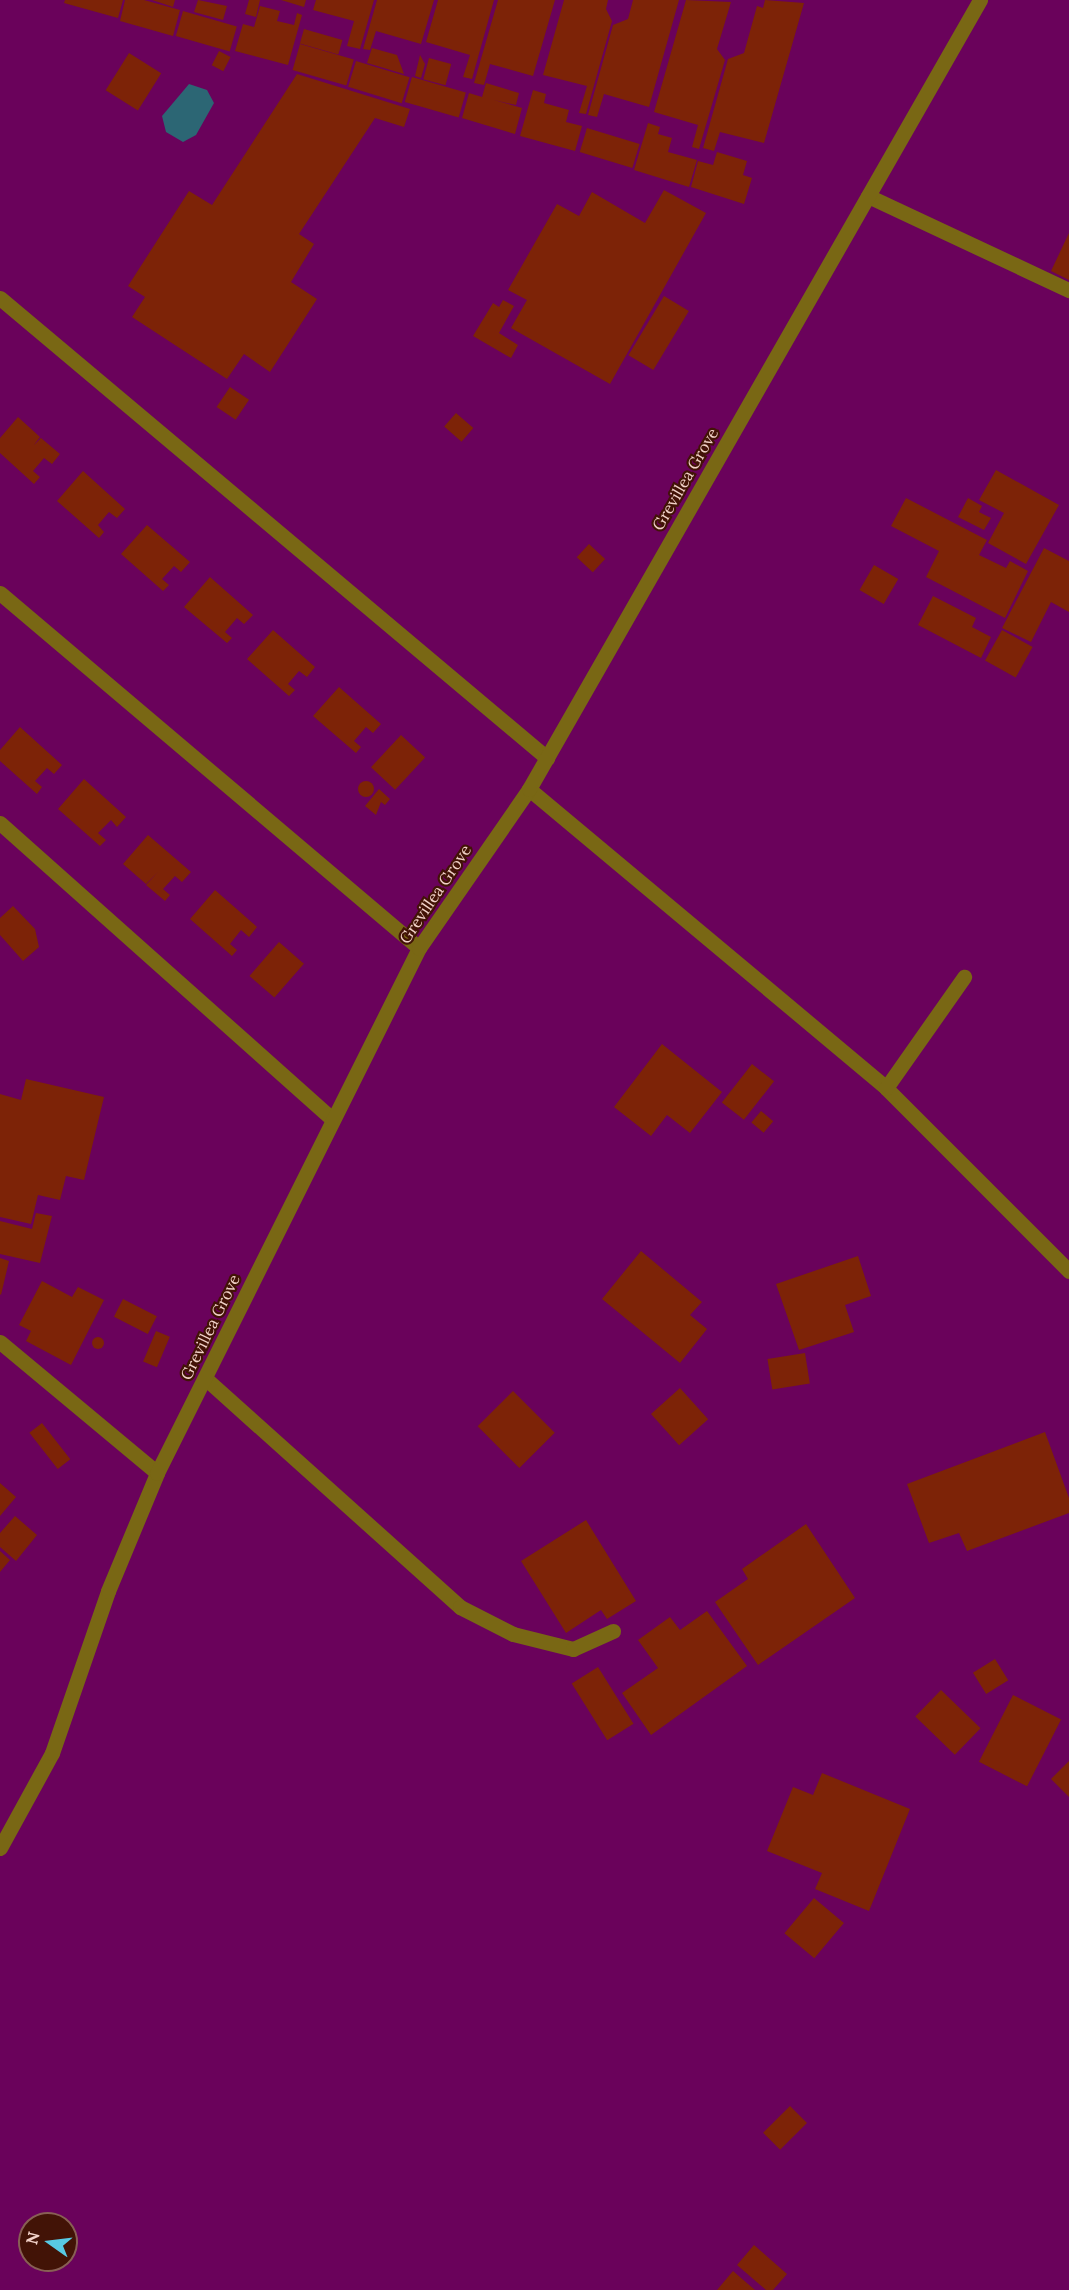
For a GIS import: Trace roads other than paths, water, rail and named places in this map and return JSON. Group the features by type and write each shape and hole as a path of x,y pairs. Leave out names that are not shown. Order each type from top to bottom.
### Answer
{"street":[{"name":"Grevillea Grove","path":"0,1848 52,1753 108,1591 157,1473 419,948 529,789 980,0"},
{"path":"868,196 1069,290"},
{"path":"0,298 547,758"},
{"path":"0,593 419,948"},
{"path":"529,789 886,1088 1069,1271"},
{"path":"0,823 332,1119"},
{"path":"886,1088 964,977"},
{"path":"0,1342 157,1473"},
{"path":"205,1378 460,1607 513,1634 573,1649 613,1631"}],"water":[{"path":"189,84 207,90 214,103 196,135 183,142 166,132 162,116"}]}
